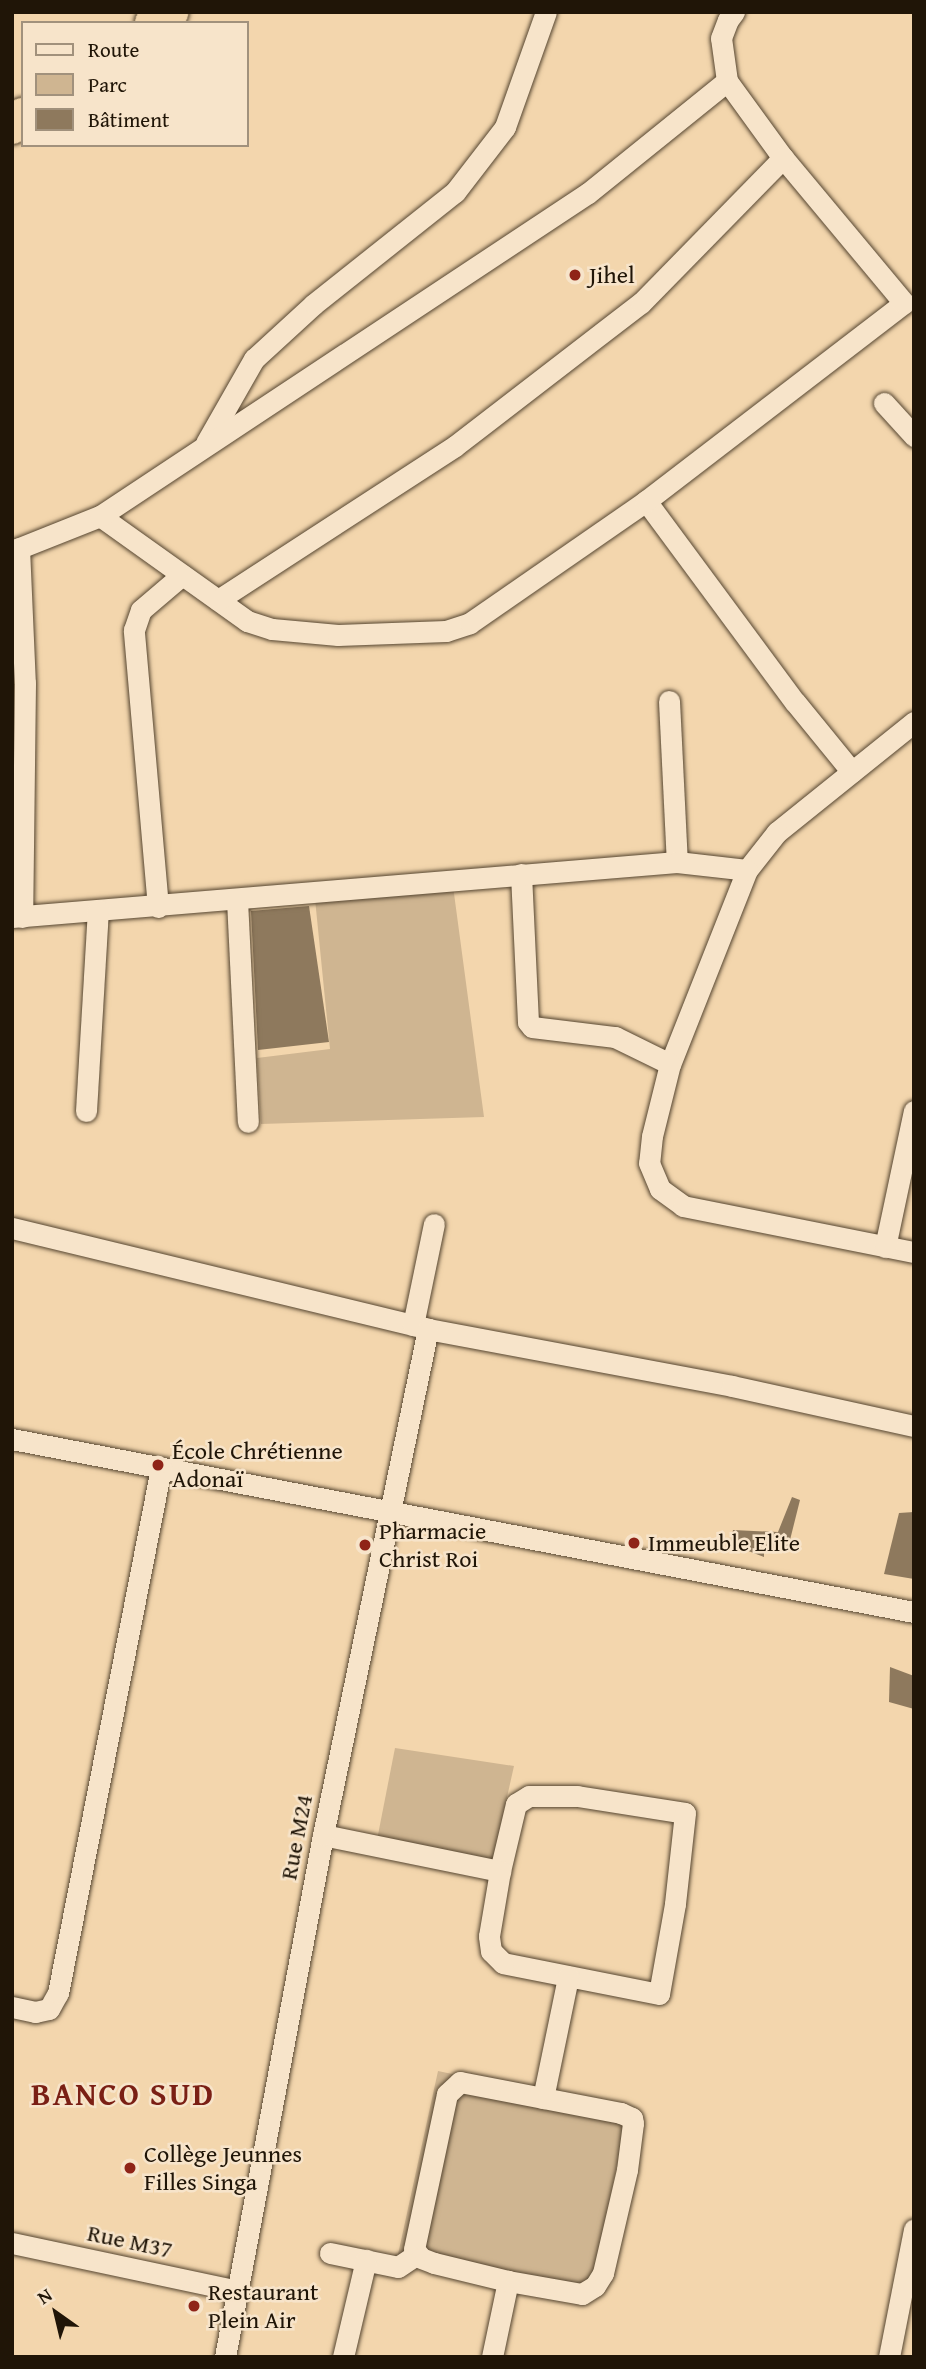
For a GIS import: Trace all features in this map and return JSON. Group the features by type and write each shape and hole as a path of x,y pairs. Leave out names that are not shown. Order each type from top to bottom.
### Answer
{"street":[{"path":"204,448 254,359 314,304 455,192 505,127 545,12"},
{"path":"100,516 247,621 272,629 338,635 446,631 470,623 646,502 903,306 903,299 783,158 727,81 721,38 734,12"},
{"path":"727,81 588,193 204,448 100,516 16,550 25,683 17,917 677,862 747,870"},
{"path":"218,600 455,446 641,303 783,158"},
{"path":"884,403 914,436"},
{"path":"646,502 795,702 852,772"},
{"path":"158,906 133,650 134,630 141,610 182,575"},
{"path":"669,701 677,862"},
{"path":"914,722 777,832 747,870 670,1064 652,1136 649,1163 660,1189 682,1206 914,1252"},
{"path":"521,874 528,1022 532,1027 615,1037 670,1064"},
{"path":"237,900 248,1122"},
{"path":"86,1111 99,910"},
{"path":"885,1247 914,1111"},
{"name":"Rue M24","path":"225,2357 323,1835 389,1512 421,1327 434,1224"},
{"path":"12,1228 421,1327 732,1386 914,1426"},
{"path":"12,1439 914,1612"},
{"path":"12,2007 35,2012 49,2009 58,1993 161,1468"},
{"path":"529,1796 577,1796 685,1813 678,1877 659,1994 568,1978 503,1963 491,1951 489,1936 500,1871 516,1804 529,1796"},
{"path":"323,1835 500,1871"},
{"path":"543,2098 568,1978"},
{"path":"460,2082 543,2098 621,2113 632,2118 627,2170 603,2273 595,2286 582,2294 508,2281 433,2263 416,2255 414,2249 447,2094 454,2085 460,2082"},
{"path":"889,2357 914,2229"},
{"name":"Rue M37","path":"12,2243 237,2291"},
{"path":"330,2253 403,2267 416,2255"},
{"path":"343,2357 366,2260"},
{"path":"492,2357 508,2281"}],"green space":[{"path":"453,886 484,1117 261,1124 257,1058 330,1049 315,899"},
{"path":"395,1748 514,1766 492,1864 376,1845"},
{"path":"438,2071 628,2111 589,2301 397,2259"}],"building":[{"path":"309,906 329,1042 258,1050 251,911"},
{"path":"792,1497 800,1500 787,1552 764,1550 764,1557 730,1544 733,1530 778,1532"},
{"path":"914,1512 914,1579 884,1574 899,1513"},
{"path":"890,1667 914,1676 914,1709 889,1702"}],"place":[{"name":"Jihel","path":"575,275"},
{"name":"École Chrétienne Adonaï","path":"158,1465"},
{"name":"Immeuble Elite","path":"634,1543"},
{"name":"Pharmacie Christ Roi","path":"365,1545"},
{"name":"Collège Jeunnes Filles Singa","path":"130,2168"},
{"name":"Restaurant Plein Air","path":"194,2306"}],"district":[{"name":"BANCO SUD","path":"123,2094"}]}
